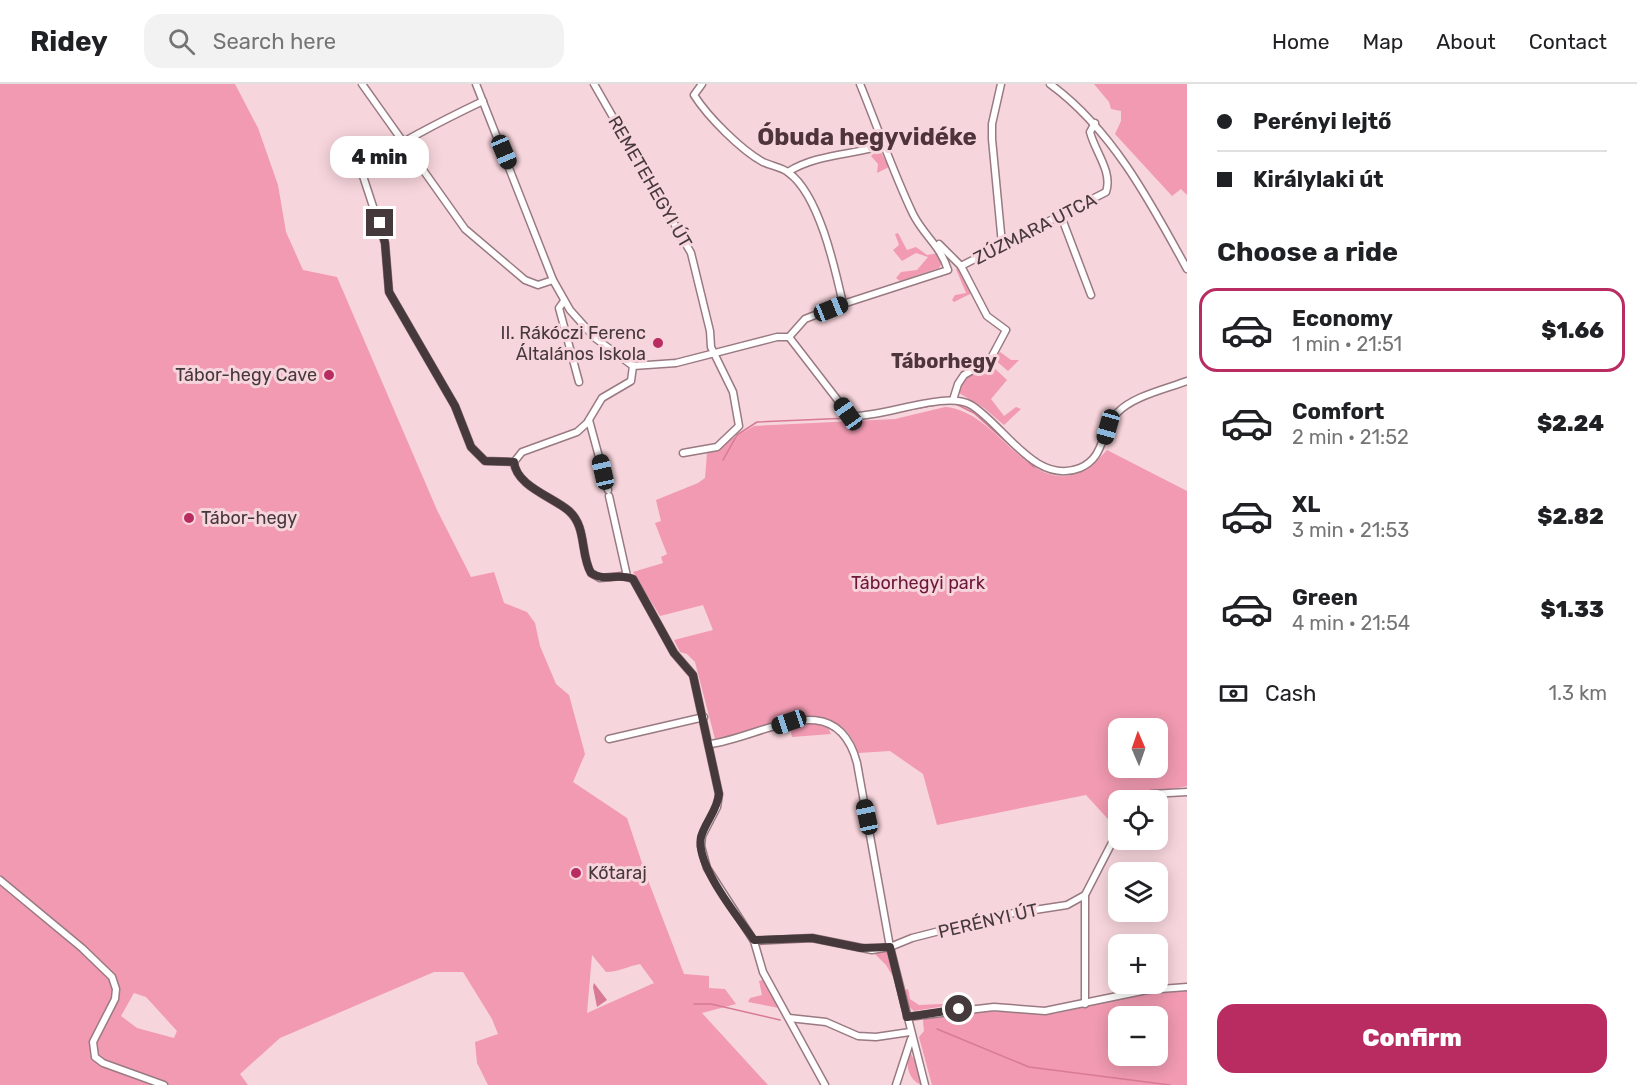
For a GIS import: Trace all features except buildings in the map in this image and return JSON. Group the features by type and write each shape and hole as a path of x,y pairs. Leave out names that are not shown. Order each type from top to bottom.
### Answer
{"street":[{"path":"362,84 455,216 480,244 531,284 538,285 553,280"},
{"path":"476,84 553,280 564,301 596,338 633,366 664,365 777,337 789,337 805,320 843,304 948,270 942,253 915,218 860,84"},
{"name":"REMETEHEGYI ÚT","path":"594,84 691,253 714,354 733,392 739,426 717,447 683,453"},
{"path":"702,84 694,95 709,115 759,159 788,172 802,188 817,216 843,304"},
{"path":"1001,84 992,124 992,139 1002,244"},
{"path":"1050,84 1072,100 1095,123 1163,227 1187,269"},
{"path":"483,101 404,142 364,168 362,173 385,243 389,292 455,406 475,454 490,462 514,462 522,453 577,432 590,420 602,398 631,381 633,366"},
{"name":"ZÚZMARA UTCA","path":"961,266 1101,196 1107,189 1106,171 1090,132 1095,123"},
{"path":"393,149 397,140 395,130"},
{"path":"788,172 817,159 852,155 884,145"},
{"path":"1061,216 1091,295"},
{"path":"933,240 961,266 987,316 1006,330 990,360 964,375 958,384 953,400"},
{"path":"564,301 559,308 579,382"},
{"path":"789,337 848,414 854,417 896,411 936,401 953,400 972,406 1039,464 1052,470 1067,471 1081,468 1095,458 1103,444 1111,420 1123,407 1187,381"},
{"path":"590,420 627,576 637,584 674,653 693,675 701,704 719,794 717,807 702,836 701,846 707,868 754,940 764,972 825,1085"},
{"path":"514,462 522,479 575,518 591,573 600,578 627,576"},
{"path":"609,739 704,717"},
{"path":"710,744 731,741 805,719 824,722 842,733 851,744 857,763 890,947 911,1036 926,1085"},
{"path":"1168,793 1187,792"},
{"path":"1085,1004 1085,895 1108,850"},
{"path":"0,880 82,948 112,977 116,989 115,999 93,1042 94,1057 103,1063 164,1085"},
{"name":"PERÉNYI ÚT","path":"754,940 812,938 861,948 890,947 912,938 994,917 1059,907 1085,895"},
{"path":"907,1017 994,1006 1045,1011 1147,990 1187,987"},
{"path":"789,1018 826,1022 858,1036 911,1036"},
{"path":"896,1085 911,1036"}],"green space":[{"path":"0,84 235,84 258,128 278,185 286,232 303,270 337,277 437,510 471,577 494,572 504,603 527,612 535,623 540,646 556,684 569,695 585,754 573,782 627,818 684,974 709,976 709,988 725,989 736,1004 702,1013 768,1085 488,1085 477,1063 475,1042 498,1034 492,1019 463,972 434,972 280,1038 240,1074 248,1085 0,1085","holes":["592,955 606,972 640,964 654,983 587,1013","134,993 146,997 177,1031 174,1038 137,1028 121,1016"]},
{"path":"1094,84 1187,84 1187,195 1181,189 1172,196 1115,134 1121,121 1121,111 1111,109 1109,102"},
{"path":"879,149 889,167 877,173 878,164 871,156"},
{"path":"898,233 907,250 916,247 927,255 939,253 942,263 939,268 900,281 896,278 901,272 917,270 928,257 916,253 902,261 893,250 899,245 895,234"},
{"path":"959,268 972,293 954,302 952,300 955,295 966,293 956,269"},
{"path":"1000,352 1011,360 1019,360 1008,371 994,359"},
{"path":"990,364 1007,380 991,399 1004,416 1016,407 1021,409 1004,425 984,408 959,393 963,382 970,374"},
{"name":"Táborhegyi park","path":"945,407 967,413 986,426 1023,459 1042,471 1062,476 1083,470 1107,450 1187,491 1187,786 1166,790 1108,790 1108,819 1086,795 937,825 923,774 890,751 858,753 848,733 834,722 816,718 796,719 715,739 695,662 687,654 680,652 674,640 713,630 703,605 660,616 633,572 663,563 661,557 667,554 655,523 661,521 656,500 705,478 707,453 754,426 895,419"},
{"path":"814,723 828,728 831,734 792,737 790,726"},
{"path":"885,950 889,953 895,980 886,965 874,953"},
{"path":"763,980 779,1008 748,1002 750,998 762,995 759,981"},
{"path":"908,989 910,999 919,1005 964,1003 914,1011 908,1006 905,990"},
{"path":"1187,989 1187,1085 932,1085 919,1037 924,1031 923,1021 926,1016 979,1011 1053,1014 1140,994 1168,994 1168,990"},
{"path":"910,1052 917,1065 921,1085 910,1075 908,1062"}],"shaded area":[{"path":"594,983 607,1000 597,1007 593,987"}],"waterway":[{"path":"956,404 974,413 1034,467"},
{"path":"876,416 936,405"},
{"path":"723,460 737,435 757,422 850,418"},
{"path":"694,1004 711,1004 780,1020"},
{"path":"937,1029 1029,1067 1170,1085"}],"place":[{"name":"II. Rákóczi Ferenc Általános Iskola","path":"658,343"},
{"name":"Tábor-hegy Cave","path":"329,375"},
{"name":"Tábor-hegy","path":"189,518"},
{"name":"Kőtaraj","path":"576,873"}],"district":[{"name":"Óbuda hegyvidéke","path":"867,137"},
{"name":"Táborhegy","path":"944,361"}],"route":[{"path":"380,223 385,243 389,292 455,406 465,436 475,454 485,461 514,462 522,479 571,513 578,524 591,573 600,578 627,576 633,579 674,653 693,675 710,744 719,794 717,807 702,836 701,846 707,868 754,940 799,937 833,940 872,950 890,947 907,1017 959,1009"}]}
